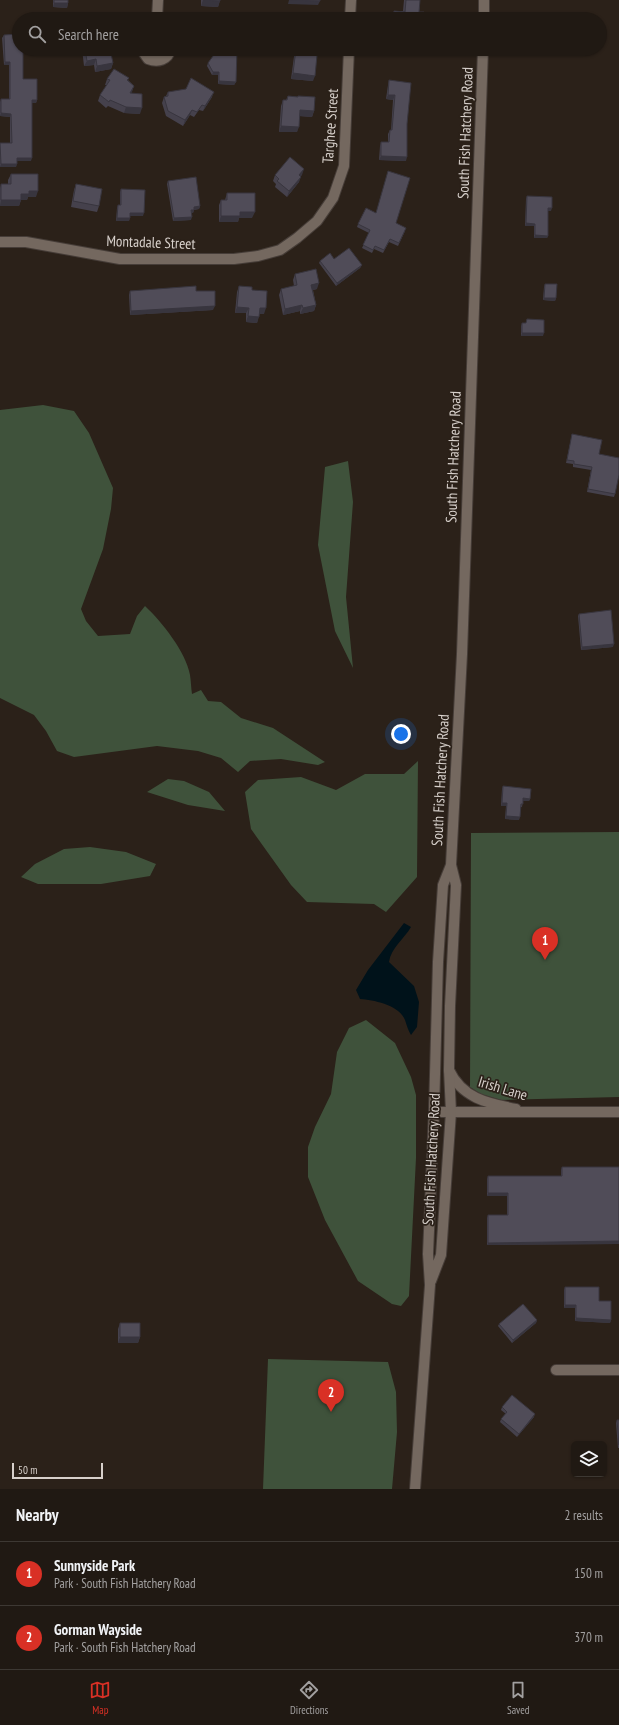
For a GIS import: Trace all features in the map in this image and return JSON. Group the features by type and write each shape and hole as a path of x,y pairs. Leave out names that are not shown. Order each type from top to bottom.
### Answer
{"main road":[{"path":"157,12 158,0"},
{"path":"350,12 351,0"},
{"path":"484,0 484,12"},
{"path":"146,56 148,59 158,61 168,56"},
{"name":"Targhee Street","path":"297,238 316,221 333,198 344,166 349,56"},
{"name":"South Fish Hatchery Road","path":"430,1285 441,1255 451,1112 449,1070 450,1006 456,884 451,866 462,654 483,56"},
{"name":"Montadale Street","path":"0,242 26,242 120,259 187,260 234,259 258,256 280,250 297,238"},
{"name":"South Fish Hatchery Road","path":"415,1489 430,1285 428,1254 438,962 443,885 451,866"},
{"name":"Irish Lane","path":"449,1070 460,1088 479,1099 535,1113"},
{"name":"Irish Lane","path":"434,1112 619,1112"},
{"path":"556,1370 619,1370"}],"green space":[{"path":"43,405 74,411 89,433 113,488 111,509 103,549 81,609 86,621 98,636 130,634 137,616 145,606 166,629 184,657 190,675 192,694 201,690 208,701 221,702 241,718 273,728 325,762 318,765 281,759 250,761 238,772 221,758 198,751 157,746 74,757 57,751 46,731 34,715 0,698 0,410"},
{"path":"348,461 353,502 346,597 353,668 335,631 318,545 325,467"},
{"path":"418,761 417,877 386,912 374,904 307,902 291,885 251,829 245,792 258,780 301,777 336,790 365,774 404,774"},
{"path":"168,779 184,781 209,792 225,811 188,805 147,792"},
{"path":"619,832 619,1097 501,1100 481,1094 470,1087 471,833"},
{"path":"90,847 126,852 156,864 150,876 101,884 38,884 21,877 35,864 64,849"},
{"path":"366,1020 395,1043 411,1077 416,1095 416,1158 409,1296 401,1306 392,1304 358,1281 325,1220 308,1177 308,1147 315,1127 331,1094 337,1052 349,1028"},
{"path":"268,1359 388,1362 396,1392 397,1432 392,1489 263,1489"}],"shaded area":[{"path":"404,923 411,927 392,952 389,962 414,986 419,1002 417,1027 411,1035 402,1015 386,1004 360,999 356,990 368,970"}],"building":[{"path":"54,0 68,0 68,3 54,3"},
{"path":"289,0 320,0 320,1"},
{"path":"406,0 420,0 419,12 405,12"},
{"path":"12,34 12,56 23,56 23,79 37,79 37,100 32,100 32,158 17,158 17,164 1,164 0,143 12,143 11,114 1,113 1,99 10,99 10,62 5,62 4,35"},
{"path":"86,56 112,56 113,63 97,66 96,59 87,61"},
{"path":"213,56 237,56 236,82 219,81 219,72 213,72 208,63"},
{"path":"295,56 317,56 315,76 293,73"},
{"path":"114,69 129,78 127,80 134,86 130,93 142,94 142,108 126,107 110,100 109,102 100,95 110,80 107,79"},
{"path":"191,78 214,92 205,106 202,105 197,112 192,110 185,120 168,111 164,97 168,96 168,92 186,89"},
{"path":"389,80 411,83 407,124 407,157 381,156 381,142 389,142 390,130 392,130 395,95 388,95"},
{"path":"288,96 315,97 314,111 300,110 299,127 281,126 283,100 287,100"},
{"path":"290,157 304,169 299,175 301,177 289,191 277,181 279,179 275,175"},
{"path":"388,171 410,178 396,223 406,228 399,243 390,239 384,250 375,246 373,250 363,245 370,230 358,224 366,208 376,213"},
{"path":"11,174 38,174 38,191 29,191 29,194 21,194 21,200 1,200 1,184 11,184"},
{"path":"196,177 200,206 194,207 194,210 191,210 192,217 174,218 168,181"},
{"path":"76,184 102,189 99,206 73,201"},
{"path":"121,189 145,190 144,213 130,213 130,218 117,218 118,205 121,205"},
{"path":"227,193 255,193 255,212 240,212 240,216 221,216 221,200 227,200"},
{"path":"527,196 552,197 552,208 548,208 548,236 535,235 535,224 526,223"},
{"path":"349,248 362,265 337,283 320,261 330,253 334,259"},
{"path":"316,269 319,283 311,285 316,305 303,308 302,305 285,309 281,289 297,285 295,274"},
{"path":"545,284 557,284 556,298 544,298"},
{"path":"196,286 196,291 215,291 215,306 131,311 130,291"},
{"path":"239,286 252,287 252,290 267,291 266,308 260,308 259,317 248,316 249,308 237,307"},
{"path":"527,319 544,320 544,333 522,333 522,323 526,323"},
{"path":"572,434 602,440 599,454 619,458 619,475 615,494 588,489 592,467 574,464 574,461 567,460"},
{"path":"611,610 614,644 582,647 579,614"},
{"path":"503,786 531,789 530,799 523,798 520,817 506,816 507,803 502,803"},
{"path":"562,1167 619,1167 619,1241 488,1243 488,1215 508,1215 508,1193 488,1193 488,1176 562,1176"},
{"path":"565,1287 599,1287 599,1301 611,1301 611,1320 576,1318 576,1305 565,1305"},
{"path":"523,1304 537,1320 513,1340 499,1324"},
{"path":"120,1323 140,1323 140,1337 120,1337"},
{"path":"512,1395 535,1414 519,1434 501,1419 507,1412 502,1407"},
{"path":"617,1420 619,1420 619,1445"}],"place":[{"name":"Sunnyside Park","path":"545,960"},
{"name":"Gorman Wayside","path":"331,1412"}]}
